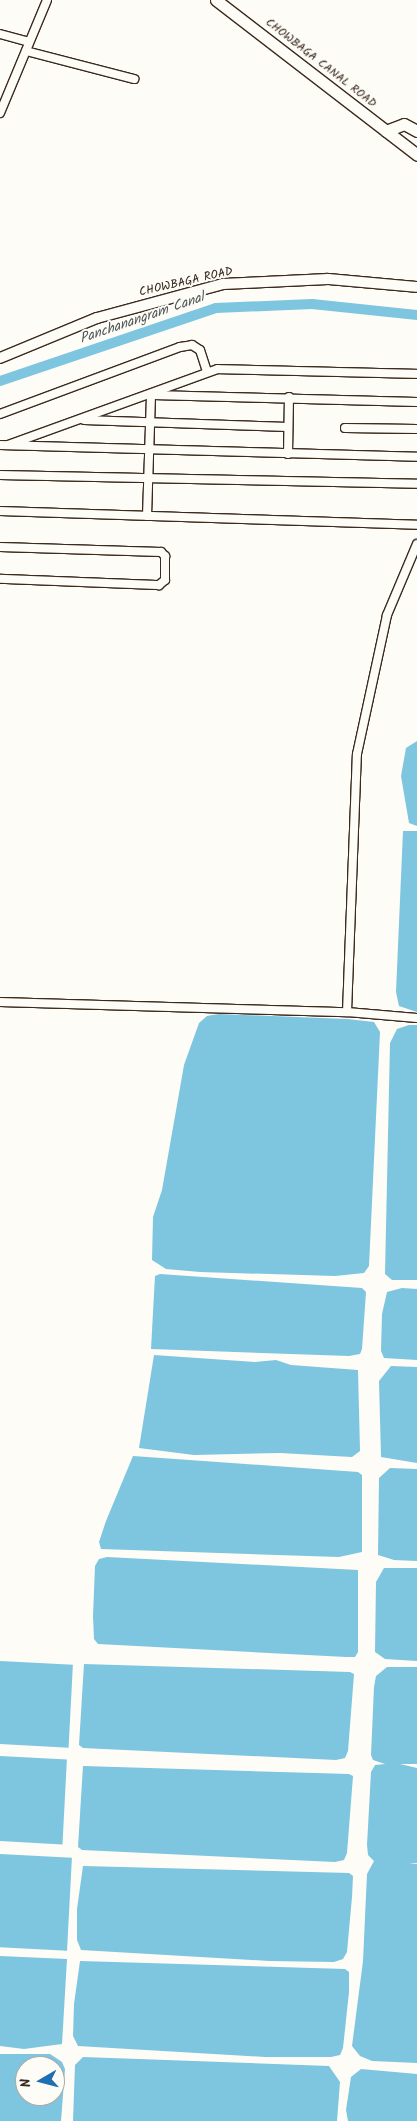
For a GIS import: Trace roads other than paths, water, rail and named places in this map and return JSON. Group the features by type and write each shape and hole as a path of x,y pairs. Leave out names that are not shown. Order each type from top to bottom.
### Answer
{"main road":[{"name":"CHOWBAGA CANAL ROAD","path":"216,0 417,155"},
{"path":"386,131 404,124 417,131"}],"street":[{"path":"0,113 47,0"},
{"path":"0,34 29,42"},
{"path":"26,51 134,80"},
{"name":"CHOWBAGA ROAD","path":"0,358 97,318 224,284 328,279 417,287"},
{"path":"0,414 180,347 192,345 200,350 207,372"},
{"path":"4,445 149,395 207,372 244,367 417,374"},
{"path":"149,395 289,397 417,402"},
{"path":"147,516 149,395"},
{"path":"288,454 289,397"},
{"path":"79,420 288,427"},
{"path":"344,428 417,429"},
{"path":"4,445 417,457"},
{"path":"0,475 417,484"},
{"path":"0,511 417,525"},
{"path":"348,1012 357,754 387,615 417,544"},
{"path":"0,547 161,552 165,556 165,580 159,585 0,579"},
{"path":"0,1002 348,1012 417,1018"}],"water":[{"path":"417,741 417,826 409,823 401,776 406,748"},
{"path":"403,831 417,831 417,1012 399,1006 396,992"},
{"path":"219,1014 347,1019 374,1022 380,1032 369,1266 364,1273 335,1276 200,1272 166,1269 152,1260 153,1217 162,1190 184,1065 199,1023 207,1016"},
{"path":"409,1025 417,1025 417,1280 392,1280 385,1274 390,1043 397,1029"},
{"path":"160,1274 362,1288 366,1292 362,1349 360,1354 349,1356 151,1349 155,1276"},
{"path":"402,1288 417,1289 417,1360 384,1358 381,1351 382,1314 387,1292"},
{"path":"154,1355 255,1362 276,1360 291,1365 358,1370 360,1451 352,1457 280,1453 194,1455 139,1448"},
{"path":"391,1366 417,1367 417,1463 381,1457 379,1381"},
{"path":"133,1456 358,1472 362,1475 362,1552 339,1557 101,1549 99,1542 106,1521"},
{"path":"390,1468 417,1469 417,1561 394,1560 378,1555 379,1478"},
{"path":"107,1557 358,1570 358,1652 355,1657 346,1657 98,1644 94,1639 93,1616 95,1566 99,1559"},
{"path":"384,1568 417,1568 417,1661 385,1659 375,1652 376,1582"},
{"path":"0,1661 73,1665 69,1748 0,1744"},
{"path":"84,1664 350,1672 354,1674 348,1751 345,1758 336,1760 83,1748 79,1745"},
{"path":"387,1667 417,1667 417,1764 400,1764 417,1768 417,1863 409,1863 417,1864 417,2063 372,2061 360,2056 352,2046 363,1961 367,1874 374,1861 368,1855 367,1845 371,1772 375,1765 385,1764 373,1760 371,1755 374,1687 376,1676"},
{"path":"0,1756 67,1760 62,1844 0,1841"},
{"path":"83,1766 349,1774 353,1776 347,1853 344,1860 335,1862 82,1850 78,1847"},
{"path":"0,1854 72,1858 67,1951 0,1947"},
{"path":"83,1866 349,1873 353,1876 347,1952 343,1959 334,1962 269,1961 81,1950 77,1940 77,1909"},
{"path":"0,1956 67,1959 62,2044 24,2049 0,2046"},
{"path":"80,1961 345,1969 349,1972 349,1992 343,2048 340,2055 331,2057 265,2057 78,2046 73,2036 74,2004"},
{"path":"0,2054 50,2054 53,2056 15,2056 15,2106 62,2106 61,2121 0,2121"},
{"path":"83,2057 329,2066 340,2082 337,2121 73,2121 75,2065"},
{"path":"361,2069 417,2074 417,2121 348,2121 346,2110 351,2077"}],"waterway":[{"name":"Panchanangram Canal","path":"0,381 216,308 312,304 417,315"}]}
